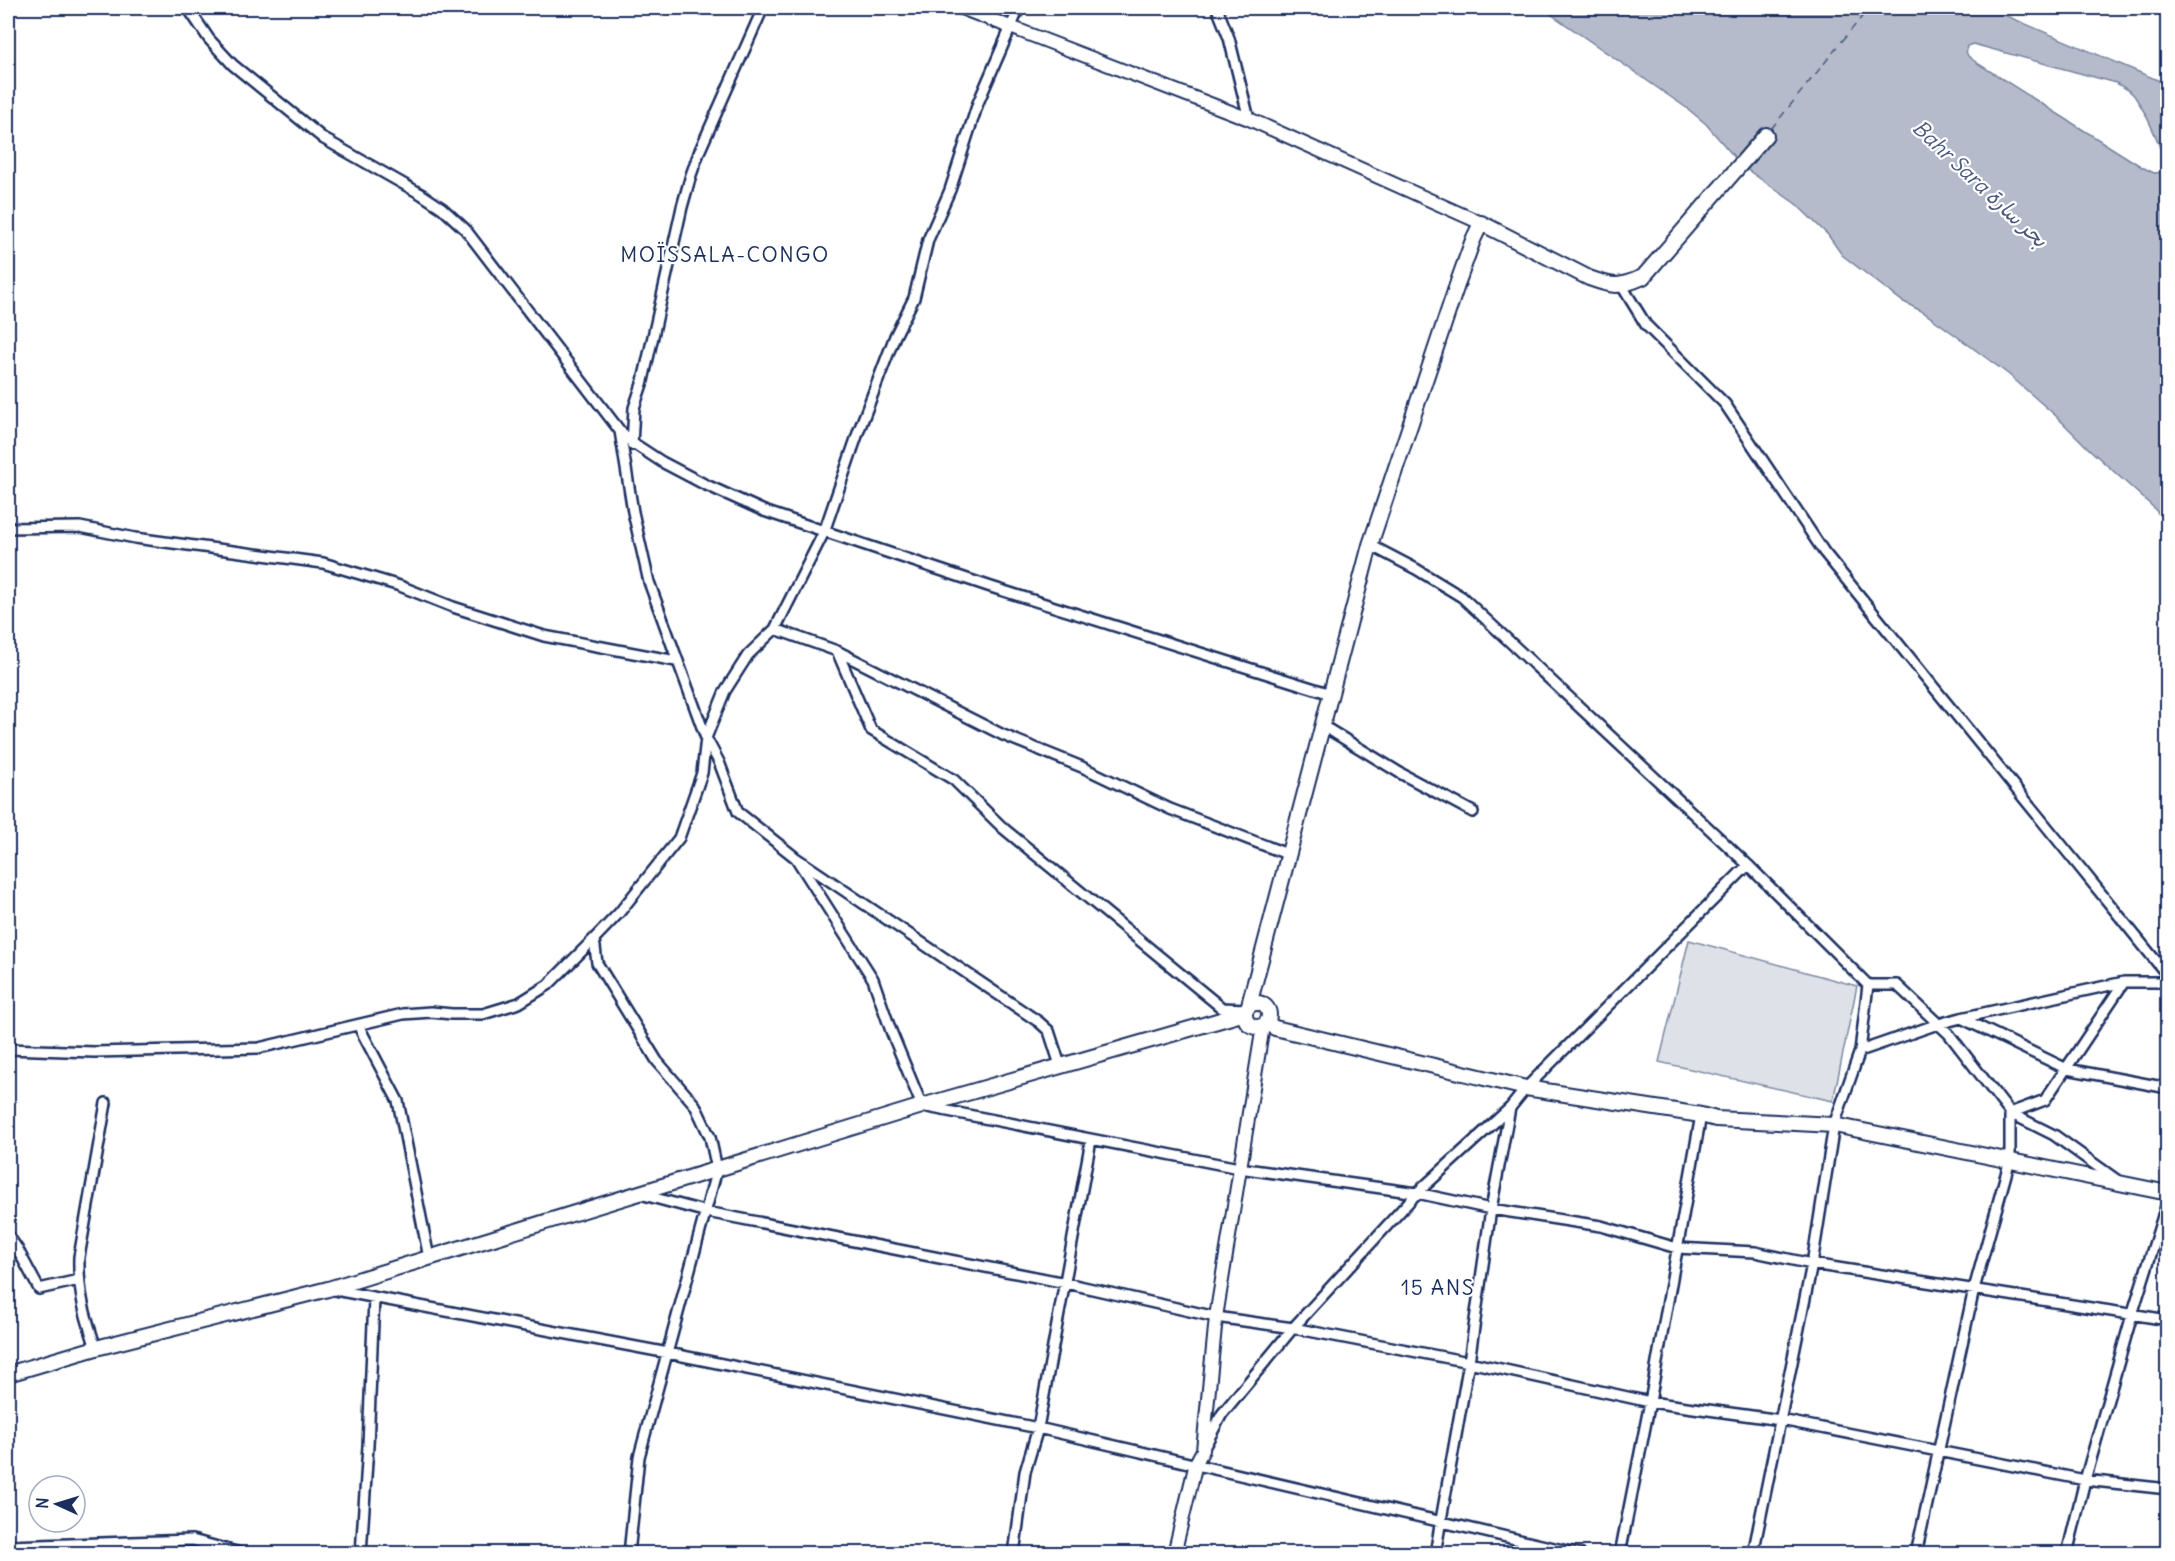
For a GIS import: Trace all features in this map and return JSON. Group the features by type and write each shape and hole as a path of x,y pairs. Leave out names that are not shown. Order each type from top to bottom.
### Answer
{"main road":[{"path":"1766,135 1642,277 1622,286 1607,285 1589,278 1481,223 1459,279 1370,545 1246,1009 1248,1023 1257,1027 1264,1025 1526,1088 1716,1119 1834,1125 2168,1193"},
{"path":"8,1374 96,1348 328,1289 1246,1009 1254,1002 1261,1002 1269,1011 1269,1018 1264,1025"}],"street":[{"path":"188,8 209,39 233,64 324,139 421,194 442,208 465,229 620,431 633,443 662,462 764,511 824,532 1331,694"},
{"path":"624,457 633,443 634,408 644,381 685,196 700,150 763,8"},
{"path":"961,8 1250,119 1481,223"},
{"path":"8,1050 94,1052 260,1048 403,1014 431,1012 483,1014 519,1003 548,985 594,939 619,913 679,838 702,773 706,738 725,691 748,656 775,629 824,532 859,430 895,336 914,298 928,240 950,190 978,103 1019,8"},
{"path":"1217,8 1229,39 1250,119"},
{"path":"1622,286 1646,325 1725,404 1824,552 2168,976"},
{"path":"620,431 649,582 676,661 738,812 796,858 1039,1022 1049,1032 1060,1065"},
{"path":"8,528 80,527 135,538 322,563 400,586 453,607 544,636 676,661"},
{"path":"1370,545 1462,597 1748,865 1868,985 1897,985 1949,1034 2010,1113 2054,1135 2123,1184"},
{"path":"775,629 837,651 1003,735 1082,767 1170,809 1287,854"},
{"path":"837,651 871,729 954,780 1003,828 1222,1008 1246,1009"},
{"path":"1323,726 1400,773 1473,812"},
{"path":"796,858 873,979 891,1031 922,1106 1239,1168 1417,1192 1491,1209 1601,1226 1677,1248 1755,1252 1812,1264 2168,1320"},
{"path":"1174,1554 1196,1463 1222,1414 1293,1328 1417,1192 1510,1107 1526,1088 1748,865"},
{"path":"594,939 597,963 657,1060 695,1105 710,1137 717,1169 639,1457 629,1554"},
{"path":"1860,1051 1961,1018 2124,982 2168,982"},
{"path":"2010,1113 2046,1100 2124,982"},
{"path":"1753,1554 1812,1264 1834,1125 1860,1051 1868,985"},
{"path":"1961,1018 2067,1069 2168,1088"},
{"path":"358,1025 398,1101 429,1258"},
{"path":"1203,1450 1216,1317 1264,1025"},
{"path":"96,1348 81,1303 79,1257 106,1103"},
{"path":"1435,1554 1469,1362 1491,1209 1510,1107"},
{"path":"1916,1554 1974,1289 2010,1160 2010,1113"},
{"path":"1620,1554 1650,1402 1701,1115"},
{"path":"1014,1554 1025,1472 1038,1428 1091,1140"},
{"path":"637,1194 707,1212 1066,1283 1216,1317 1293,1328 1469,1362 1650,1402 1781,1420 2085,1480 2168,1489"},
{"path":"2067,1554 2085,1480 2132,1315 2168,1200"},
{"path":"8,1234 39,1289 79,1280"},
{"path":"328,1289 668,1353 1038,1428 1581,1554"},
{"path":"361,1554 374,1298"},
{"path":"8,1546 192,1540 244,1554"}],"shaded area":[{"path":"1689,940 1857,986 1833,1101 1659,1062"}],"water":[{"name":"Bahr Sara بحر سارة","path":"1542,8 1988,8 2167,84 2167,524 2153,507 2008,374 1923,312 1902,301 1842,255 1828,235 1796,204 1742,166 1706,124 1688,109","holes":["1973,44 2116,83 2131,92 2144,113 2163,156 2164,172 2154,173 2142,167 1977,63 1968,56 1967,46"]}],"ferry route":[{"path":"1771,129 1869,8"}],"district":[{"name":"MOÏSSALA-CONGO","path":"725,255"},
{"name":"15 ANS","path":"1438,1288"}]}
